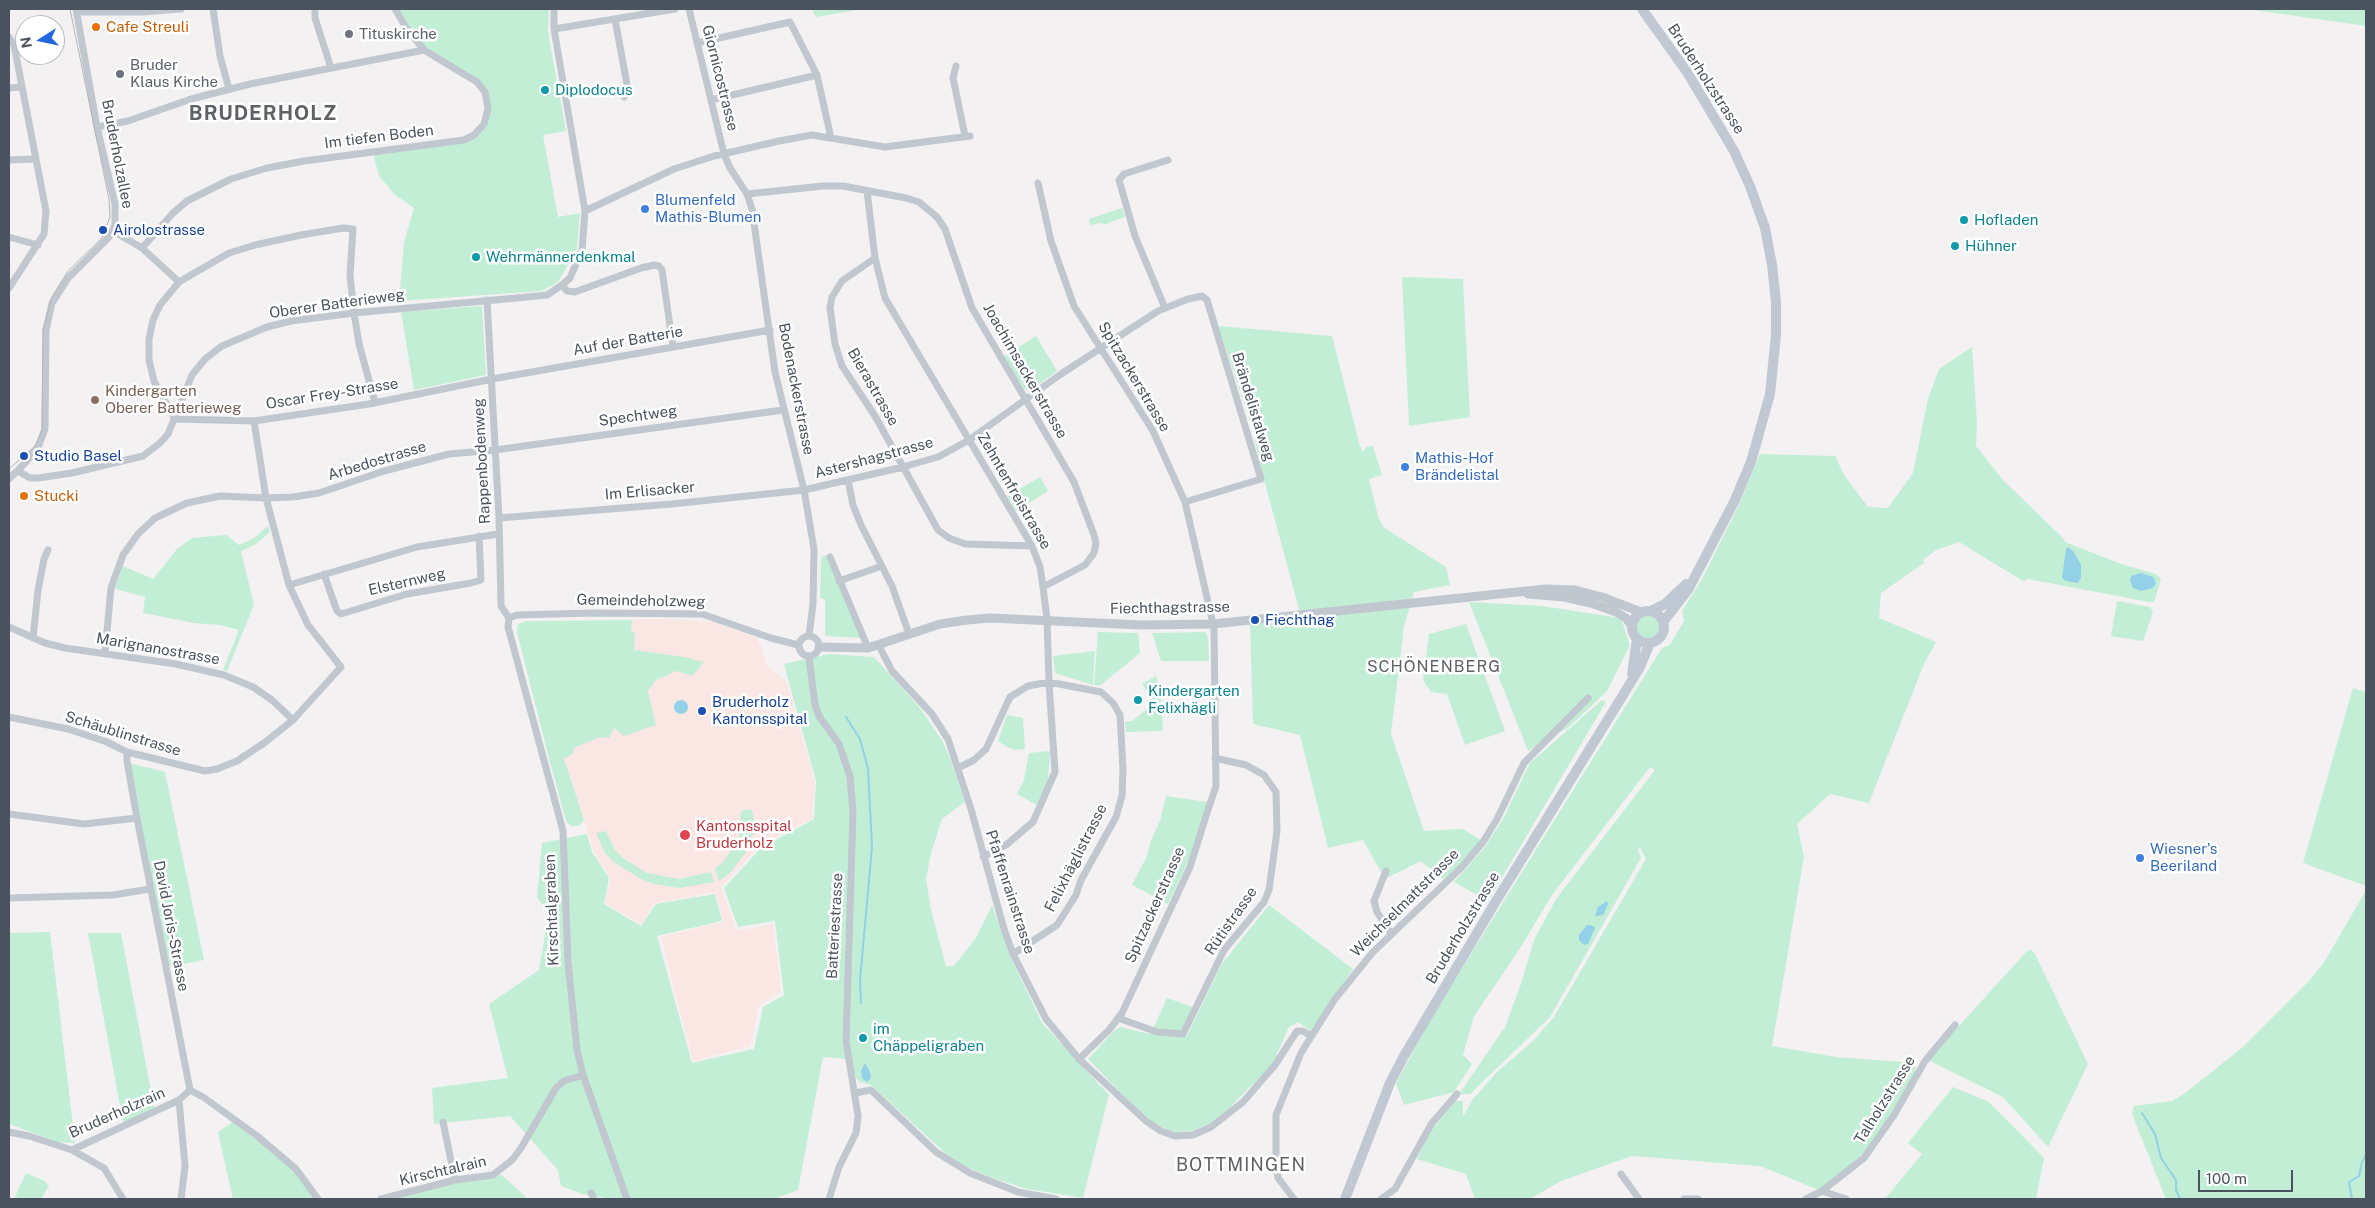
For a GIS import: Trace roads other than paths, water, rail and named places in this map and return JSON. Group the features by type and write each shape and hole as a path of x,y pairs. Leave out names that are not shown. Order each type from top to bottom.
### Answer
{"main road":[{"name":"Bruderholzstrasse","path":"1345,1199 1390,1083 1404,1056 1629,684 1650,643 1657,640 1662,634 1663,622 1688,590 1738,492 1751,462 1765,417 1774,368 1776,302 1772,265 1764,228 1750,186 1734,151 1688,72 1642,9"},
{"name":"Bruderholzstrasse","path":"1629,684 1636,656 1637,639 1632,633 1634,618 1672,599 1700,568"},
{"path":"1646,612 1658,614 1663,622"},
{"path":"1637,639 1643,643 1650,643"}],"street":[{"path":"77,10 143,12 181,9"},
{"path":"213,9 220,56 229,89"},
{"path":"315,9 315,18 331,68"},
{"name":"Im tiefen Boden","path":"142,248 172,212 231,179 267,168 304,160 464,140 474,135 484,124 488,109 484,92 477,82 424,50 394,9"},
{"path":"554,9 554,29 585,212 582,250 570,278 562,286 567,291 575,292 642,268 654,265 659,266 662,270 673,347"},
{"path":"554,29 675,9"},
{"name":"Giornicostrasse","path":"689,9 724,154"},
{"name":"Bruderholzallee","path":"9,479 18,471 38,445 45,429 46,330 52,303 74,270 100,248 113,231 116,217 115,204 97,127 77,10"},
{"path":"615,20 628,90 624,97"},
{"path":"697,43 790,22 817,75 831,138"},
{"path":"9,37 14,45 46,211 44,234 9,288"},
{"path":"97,127 128,120 229,89 424,50"},
{"path":"585,212 674,169 724,154 812,135 885,147 967,136 953,78 956,66"},
{"path":"711,100 817,75"},
{"path":"9,88 22,88"},
{"name":"Bodenackerstrasse","path":"724,154 747,194 754,217 770,330 784,410 804,490 814,549 809,636"},
{"path":"9,160 35,159"},
{"path":"1165,308 1135,236 1119,180 1124,174 1168,160"},
{"name":"Spitzackerstrasse","path":"1038,183 1050,241 1074,306 1153,431 1185,502 1213,624 1216,786 1190,867 1118,1018 1079,1059"},
{"name":"Joachimsackerstrasse","path":"747,194 823,186 868,191 919,202 937,217 945,230 972,308 1080,492 1096,543 1094,553 1085,565 1044,587"},
{"name":"Zehntenfreistrasse","path":"868,191 875,258 885,298 1032,546 1040,567 1044,587 1055,772 1033,822 1006,845 983,857"},
{"path":"175,419 154,381 149,360 148,339 153,320 160,305 179,282 229,253 255,245 343,228 353,229 350,275 354,313 359,344 375,402"},
{"path":"113,231 142,248 179,282"},
{"path":"9,237 38,245"},
{"name":"Bierastrasse","path":"875,258 842,281 836,288 830,308 835,344 842,366 874,416 930,519 938,530 949,538 965,544 1032,546"},
{"name":"Oberer Batterieweg","path":"18,471 30,478 38,478 128,461 143,456 168,434 192,375 205,359 222,346 267,327 292,321 354,313 547,295 562,286"},
{"name":"Astershagstrasse","path":"804,490 938,457 969,440 1100,349 1165,308 1197,296 1205,297"},
{"name":"Brändelistalweg","path":"1185,502 1261,479 1205,297"},
{"name":"Rappenbodenweg","path":"487,300 499,518 500,606 509,618"},
{"name":"Auf der Batterie","path":"492,379 770,330"},
{"name":"Oscar Frey-Strasse","path":"175,419 254,421 375,402 492,379"},
{"name":"Spechtweg","path":"495,450 784,410"},
{"path":"254,421 266,498 290,585"},
{"name":"Arbedostrasse","path":"105,653 111,588 123,554 138,534 155,518 187,503 220,496 266,498 319,493 384,471 449,454 495,450"},
{"path":"848,480 853,506 892,586 909,634"},
{"name":"Im Erlisacker","path":"499,518 672,504 804,490"},
{"name":"Elsternweg","path":"290,585 417,547 498,534"},
{"name":"Elsternweg","path":"324,574 337,611 341,614 407,594 471,583 481,580 479,536"},
{"path":"32,638 44,559 48,550"},
{"path":"830,557 868,648"},
{"path":"839,581 882,566"},
{"name":"Schäublinstrasse","path":"9,717 85,734 127,752 205,771 217,769 237,761 293,720 341,667 308,625 290,585"},
{"name":"Fiechthagstrasse","path":"819,647 868,648 879,646 940,624 966,620 1047,619 1141,624 1213,624 1506,594 1526,590 1575,590 1646,612"},
{"name":"Fiechthagstrasse","path":"1506,594 1564,598 1591,603 1616,612 1626,618 1632,625"},
{"name":"Gemeindeholzweg","path":"509,618 518,615 593,613 702,614 771,638 798,644"},
{"name":"Kirschtalgraben","path":"509,618 508,627 562,831 571,1008 576,1050 627,1199"},
{"name":"Marignanostrasse","path":"9,627 32,638 65,648 201,668 235,678 254,687 272,700 293,720"},
{"path":"809,636 815,638 819,647 817,653 809,656 800,652 798,644 801,639 809,636"},
{"name":"Pfaffenrainstrasse","path":"879,646 892,671 932,714 948,739 1013,954 1046,1019 1079,1059 1146,1121 1161,1131 1175,1136 1193,1135 1210,1127 1243,1102 1275,1065 1297,1031 1303,1031 1311,1036"},
{"name":"Batteriestrasse","path":"809,656 815,706 819,716 839,744 850,776 853,794 846,1041 858,1116 856,1132 839,1168 829,1199"},
{"path":"958,768 974,760 986,749 1010,698 1028,686 1049,682"},
{"name":"Felixhäglistrasse","path":"1013,954 1057,925 1076,895 1081,880 1116,817 1122,796 1120,715 1113,702 1101,692 1049,682"},
{"name":"Weichselmattstrasse","path":"1294,1199 1284,1188 1277,1172 1276,1114 1287,1083 1311,1036 1359,968 1391,933 1461,868 1482,842 1497,819 1524,763 1588,698"},
{"name":"David Joris-Strasse","path":"127,752 127,762 150,889 190,1090"},
{"name":"Rütistrasse","path":"1118,1018 1150,1030 1182,1034 1224,950 1264,902 1269,890 1277,831 1276,792 1264,775 1246,766 1215,758"},
{"path":"9,814 84,824 137,818"},
{"path":"1386,872 1374,901 1377,912 1391,933"},
{"path":"9,898 113,895 150,889"},
{"name":"Talholzstrasse","path":"1806,1199 1822,1191 1864,1158 1894,1115 1924,1061 1955,1025"},
{"name":"Kirschtalrain","path":"381,1199 455,1180 493,1175 512,1160 556,1088 564,1082 584,1075"},
{"path":"181,1199 185,1166 179,1100 190,1090 225,1113 296,1169 318,1199"},
{"path":"854,1093 871,1090 936,1152 970,1173 1018,1196 1056,1199"},
{"path":"1381,1199 1395,1189 1432,1123 1457,1094"},
{"name":"Bruderholzrain","path":"9,1132 72,1150 179,1100"},
{"path":"443,1122 455,1180"},
{"path":"72,1150 104,1168 123,1199"},
{"path":"1621,1174 1639,1199"},
{"path":"1822,1191 1846,1199"},
{"path":"1684,1199 1698,1199"}],"water":[{"path":"2068,547 2074,552 2081,565 2081,578 2078,583 2066,581 2062,578 2066,549"},
{"path":"2141,573 2153,577 2156,583 2153,588 2141,591 2133,588 2130,581 2131,576"},
{"path":"678,700 684,700 688,707 684,714 678,714 674,710 674,704"},
{"path":"1607,901 1608,904 1603,915 1595,916 1598,907"},
{"path":"1587,925 1594,926 1595,928 1588,944 1584,945 1579,940 1579,935"},
{"path":"865,1063 871,1078 867,1082 862,1078 861,1071"}],"waterway":[{"path":"846,717 860,739 868,769 872,847 860,980 861,1003"},
{"path":"2142,1113 2155,1134 2161,1158 2176,1180 2176,1190 2180,1199"},
{"path":"2352,1199 2349,1182 2359,1176 2362,1162 2366,1155"}],"tram line":[{"path":"9,469 35,446 42,430 43,330 52,297 68,271 102,238 110,217 109,199 70,9"}],"place":[{"name":"Cafe Streuli","path":"96,27"},
{"name":"Tituskirche","path":"349,34"},
{"name":"Bruder Klaus Kirche","path":"120,74"},
{"name":"Diplodocus","path":"545,90"},
{"name":"Blumenfeld Mathis-Blumen","path":"645,209"},
{"name":"Hofladen","path":"1964,220"},
{"name":"Airolostrasse","path":"103,230"},
{"name":"Hühner","path":"1955,246"},
{"name":"Wehrmännerdenkmal","path":"476,257"},
{"name":"Kindergarten Oberer Batterieweg","path":"95,400"},
{"name":"Studio Basel","path":"24,456"},
{"name":"Mathis-Hof Brändelistal","path":"1405,467"},
{"name":"Stucki","path":"24,496"},
{"name":"Fiechthag","path":"1255,620"},
{"name":"Kindergarten Felixhägli","path":"1138,700"},
{"name":"Bruderholz Kantonsspital","path":"702,711"},
{"name":"Kantonsspital Bruderholz","path":"685,835"},
{"name":"Wiesner's Beeriland","path":"2140,858"},
{"name":"im Chäppeligraben","path":"863,1038"}],"district":[{"name":"BRUDERHOLZ","path":"263,114"},
{"name":"SCHÖNENBERG","path":"1434,667"},
{"name":"BOTTMINGEN","path":"1241,1165"}]}
